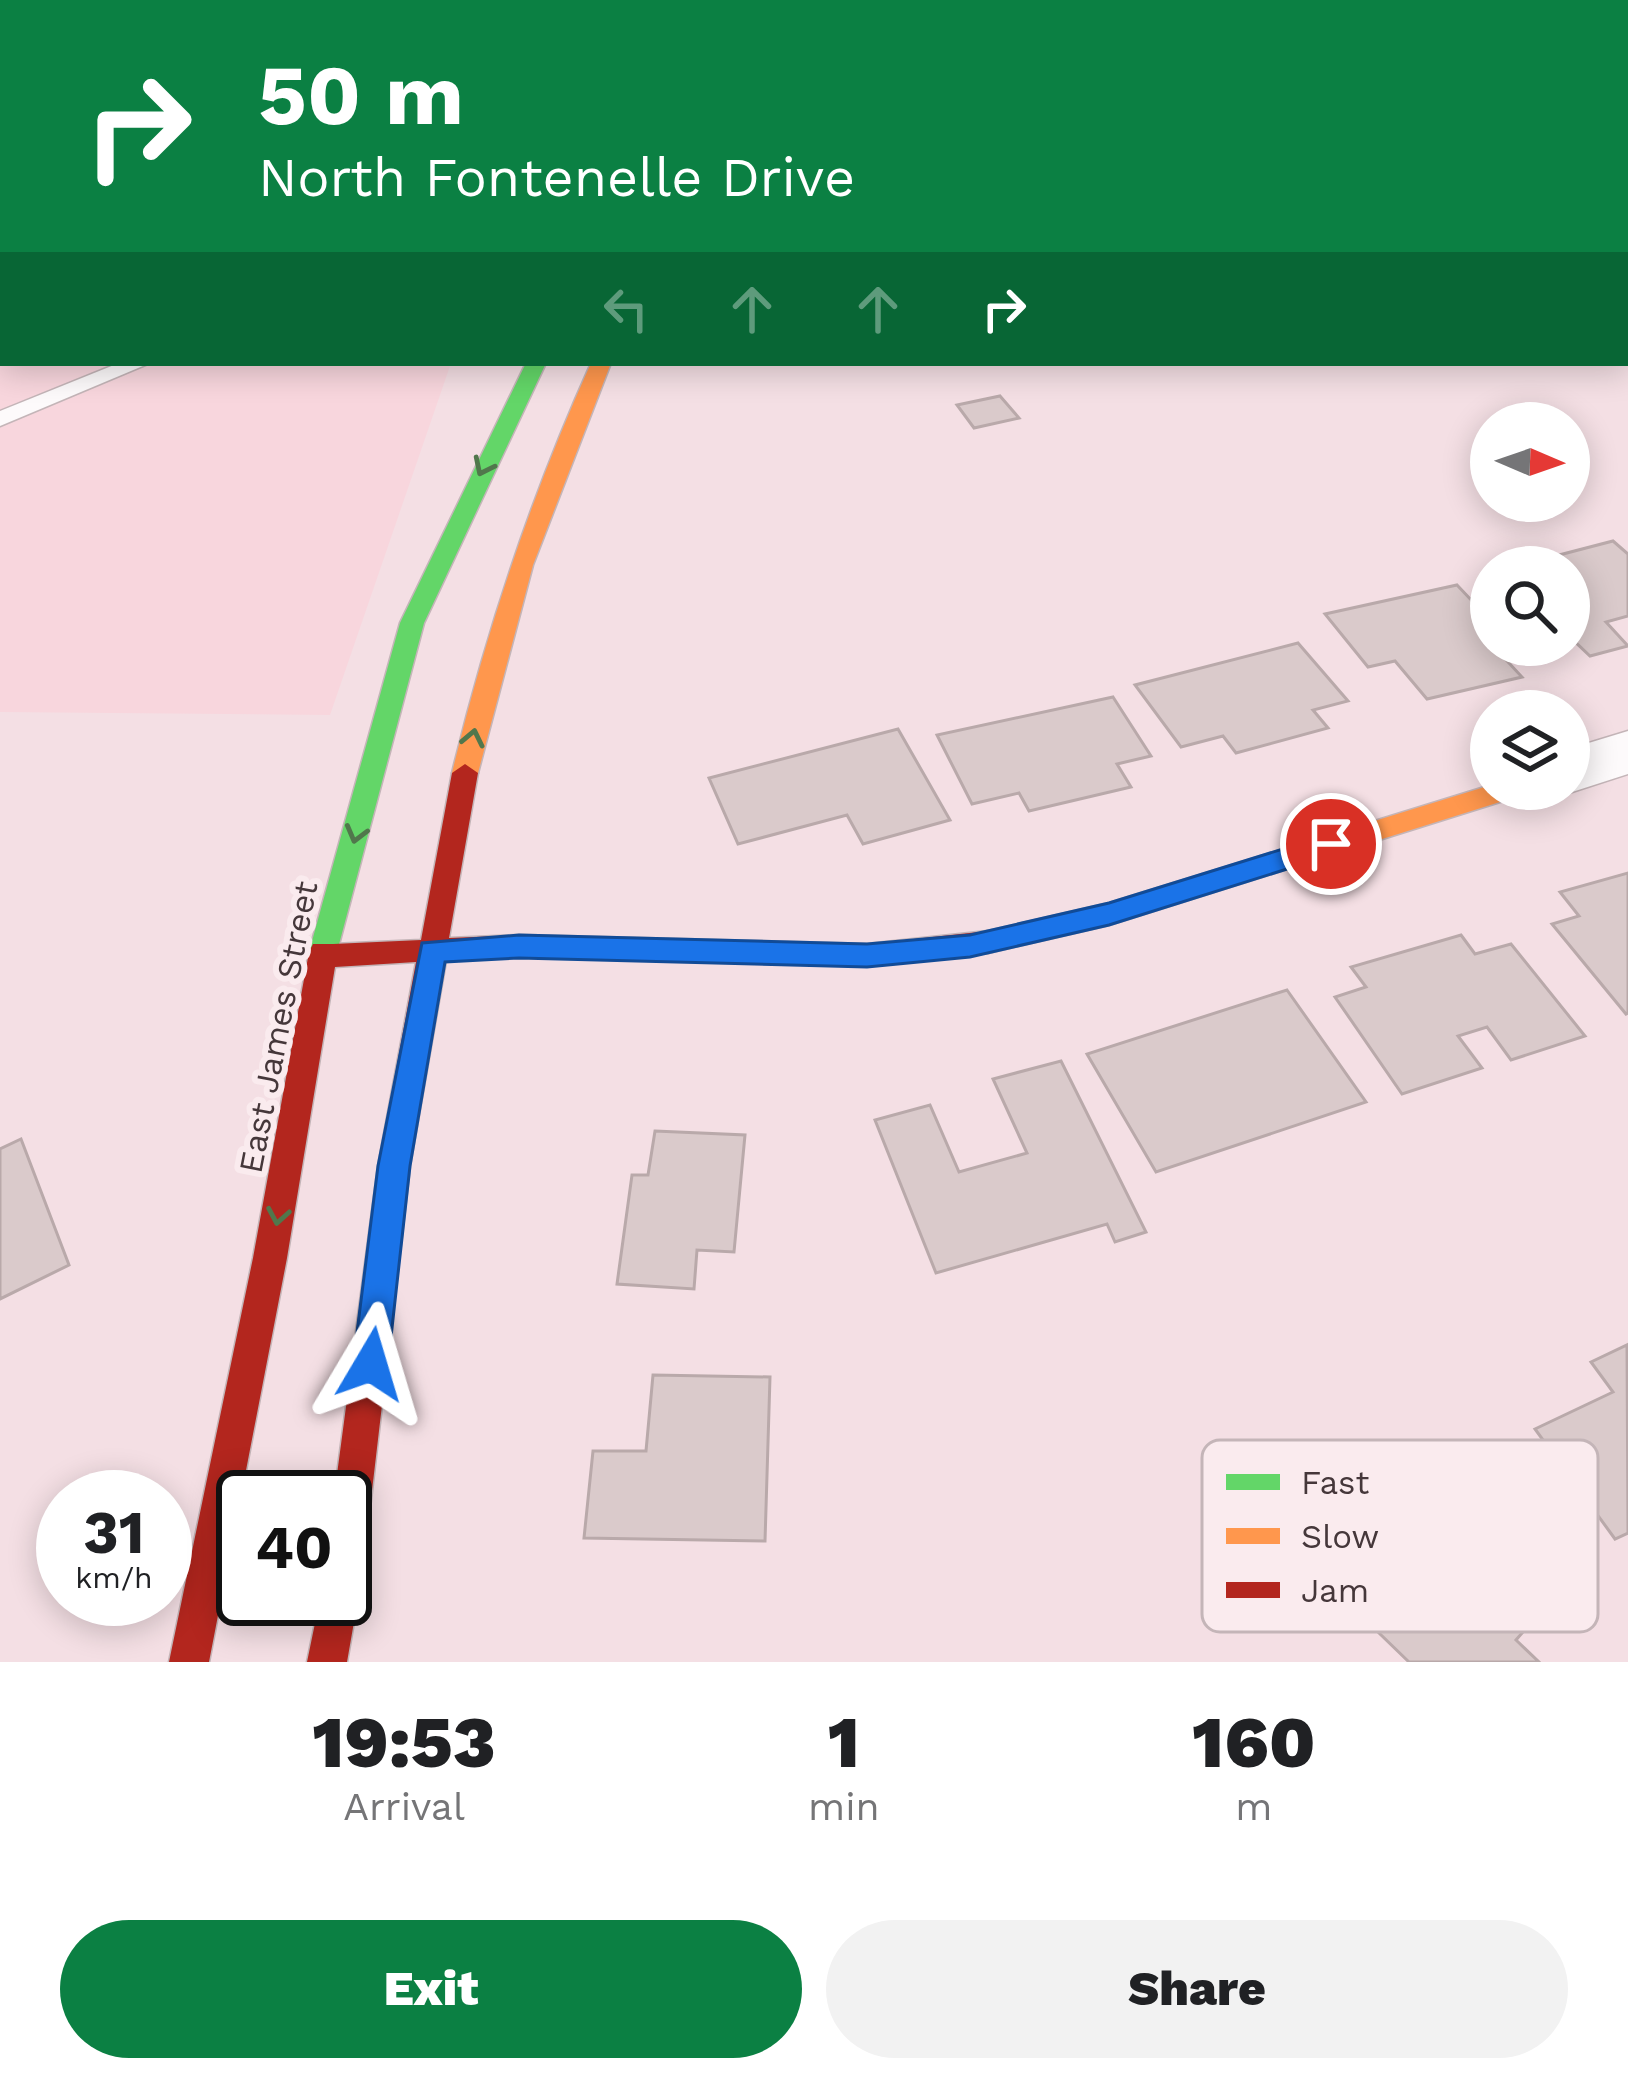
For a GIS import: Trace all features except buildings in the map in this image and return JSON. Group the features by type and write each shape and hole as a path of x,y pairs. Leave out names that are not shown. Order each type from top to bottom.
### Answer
{"street":[{"name":"East James Street","path":"188,1662 270,1258 322,956 412,623 535,366"},
{"path":"356,1470 394,1166 495,637 560,451 600,366"},
{"path":"1590,764 1628,752"},
{"path":"322,956 519,946 867,956 970,946 1109,914 1470,801"},
{"path":"327,1662 334,1626"}],"lane":[{"path":"0,419 132,366"}],"shaded area":[{"path":"0,366 450,366 330,715 0,712"}],"traffic: fast":[{"path":"323,952 412,623 535,366"}],"traffic: slow":[{"path":"465,773 522,565 600,366"},
{"path":"988,942 1109,914 1470,801"}],"traffic: jam":[{"path":"356,1470 394,1166 465,773"},
{"path":"322,956 519,946 867,955 988,942"},
{"path":"189,1662 270,1258 323,952"},
{"path":"327,1662 334,1626"}],"route":[{"path":"371,1364 394,1166 432,951 519,946 867,956 970,946 1109,914 1331,844"}]}
